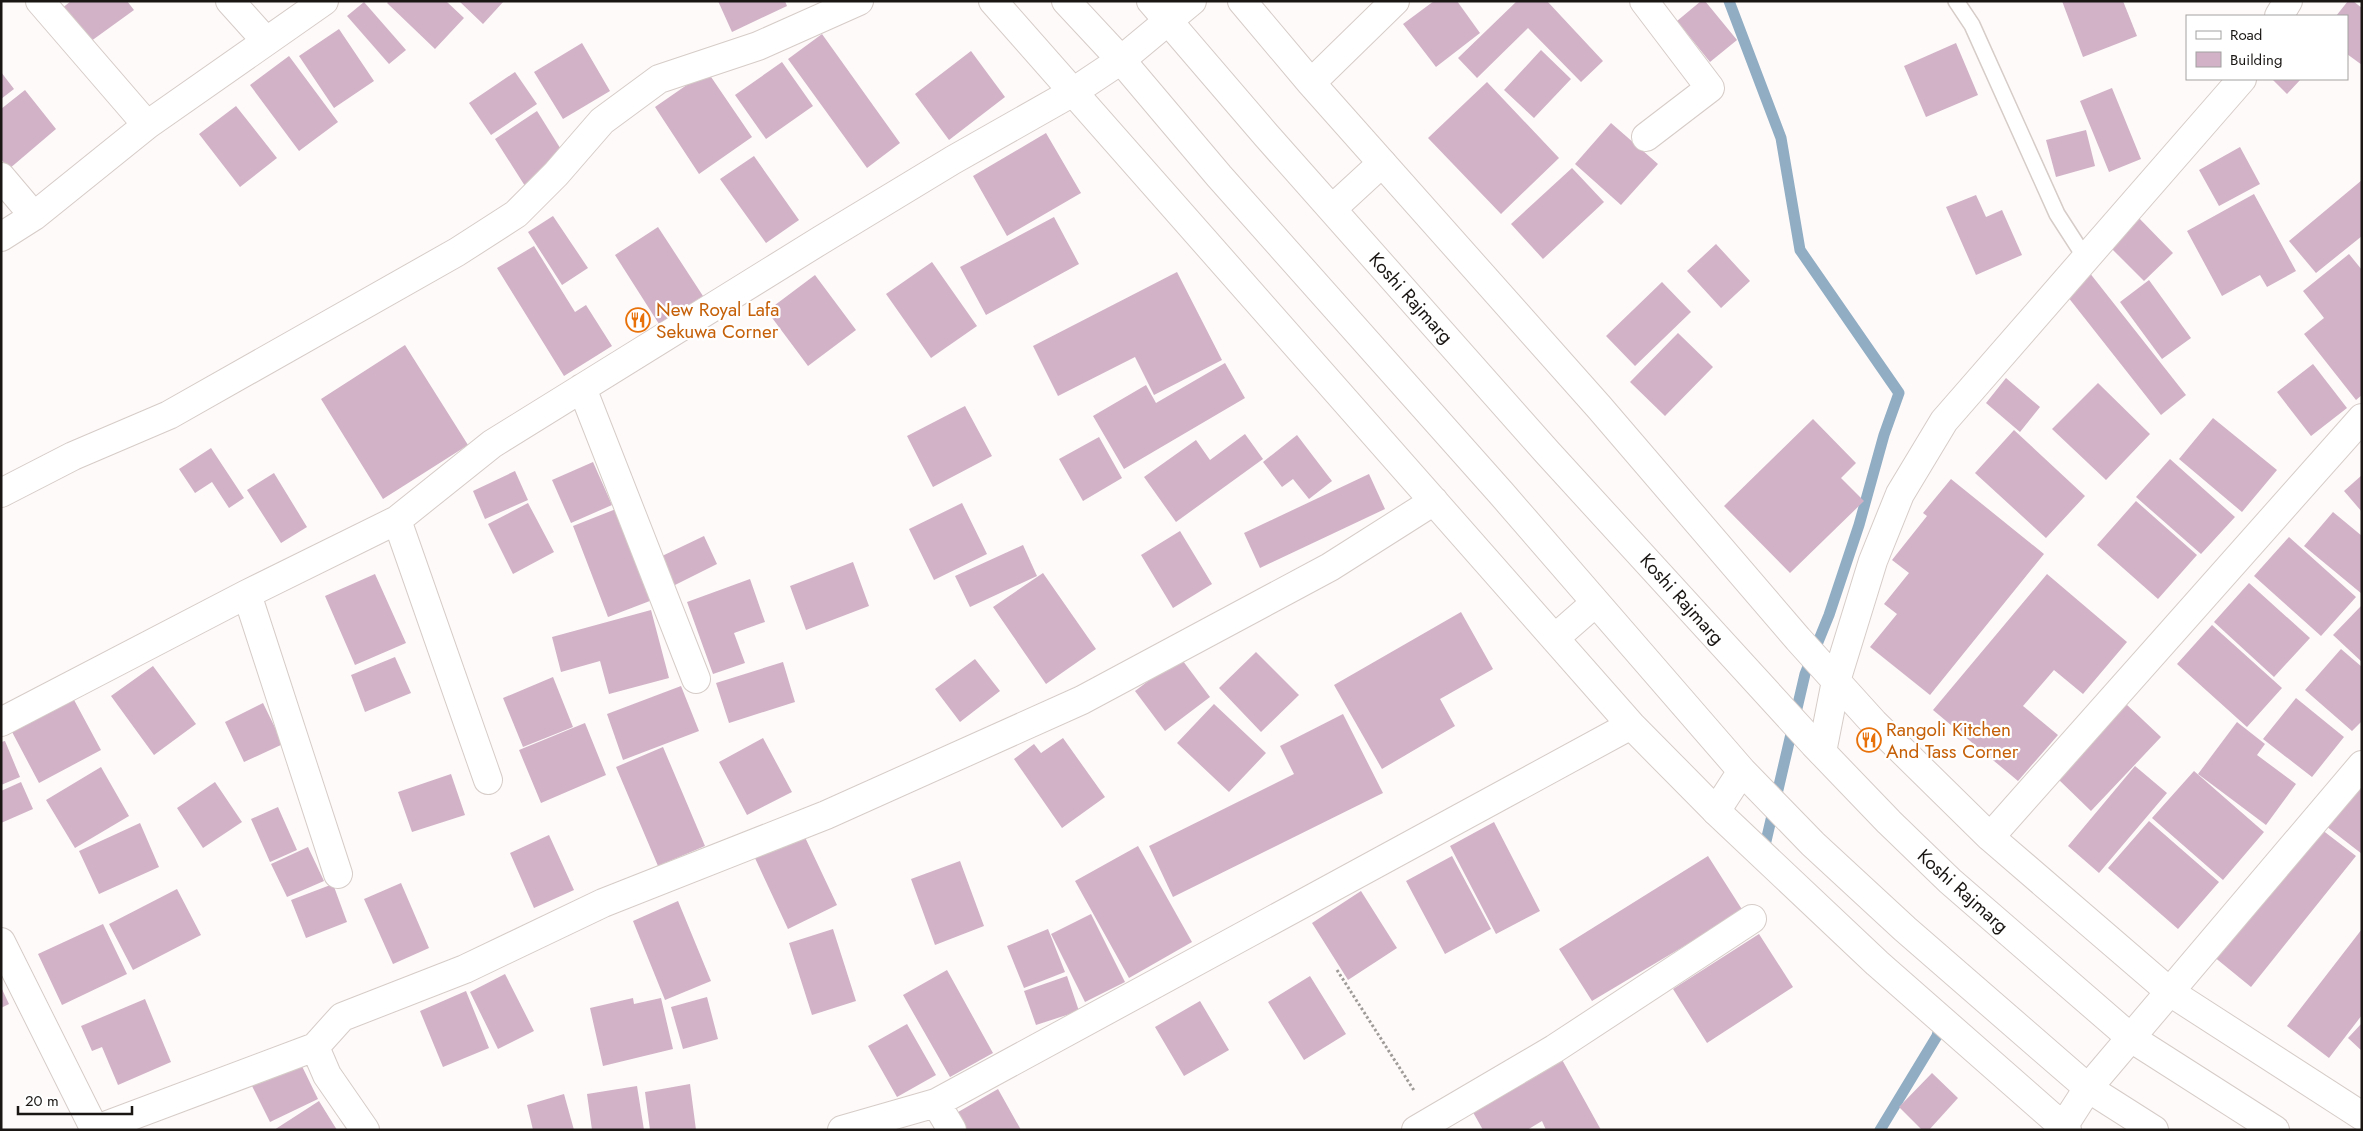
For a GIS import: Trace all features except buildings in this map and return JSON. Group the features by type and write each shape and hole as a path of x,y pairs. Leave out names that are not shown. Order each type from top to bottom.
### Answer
{"street":[{"path":"40,1 146,125"},
{"path":"230,1 266,41"},
{"path":"1,237 34,216 146,125 324,1"},
{"path":"1,493 73,456 169,415 457,252 516,214 556,174 602,120 659,79 758,46 859,1"},
{"path":"993,1 1631,725 1716,811 1877,963 2063,1129 2088,1088 2362,765"},
{"path":"1066,1 1121,60 1219,176 1501,493 1748,777 1782,813 1905,929 2088,1088 2154,1130"},
{"name":"Koshi Rajmarg","path":"1151,1 1332,210 1548,452 1818,748 1889,822 1950,881 2131,1038 2275,1130"},
{"path":"1,722 247,594 397,520 492,444 920,180 1073,92 1121,60 1192,1"},
{"path":"1242,1 1311,83 1592,400 1798,639 1874,723 1990,837 2170,992 2362,1116"},
{"path":"1311,83 1395,1"},
{"path":"1644,1 1710,88 1646,137"},
{"path":"2280,15 2288,1"},
{"path":"1818,748 1831,674 1873,561 1900,494 1944,421 2241,80"},
{"path":"1332,210 1382,163"},
{"path":"1,177 34,216"},
{"path":"582,388 696,679"},
{"path":"1990,837 2362,418"},
{"path":"1,942 94,1130 315,1047 342,1016 465,968 603,903 826,815 1082,700 1330,567 1434,501"},
{"path":"397,520 488,780"},
{"path":"247,594 338,874"},
{"path":"1555,638 1595,603"},
{"path":"842,1130 936,1103 1631,725"},
{"path":"1716,811 1748,777"},
{"path":"1424,1125 1554,1049 1752,919"},
{"path":"315,1047 327,1075 365,1130"},
{"path":"936,1103 952,1130"}],"lane":[{"path":"1956,1 1972,25 2057,214 2086,259"}],"path":[{"path":"1338,970 1424,1125"}],"waterway":[{"path":"1729,1 1781,138 1800,250 1899,393 1884,435 1859,525 1829,615 1805,674 1763,854"},
{"path":"1880,1130 1937,1036 1940,1024 1938,1022"}],"place":[{"name":"New Royal Lafa Sekuwa Corner","path":"638,320"},
{"name":"Rangoli Kitchen And Tass Corner","path":"1869,740"}]}
